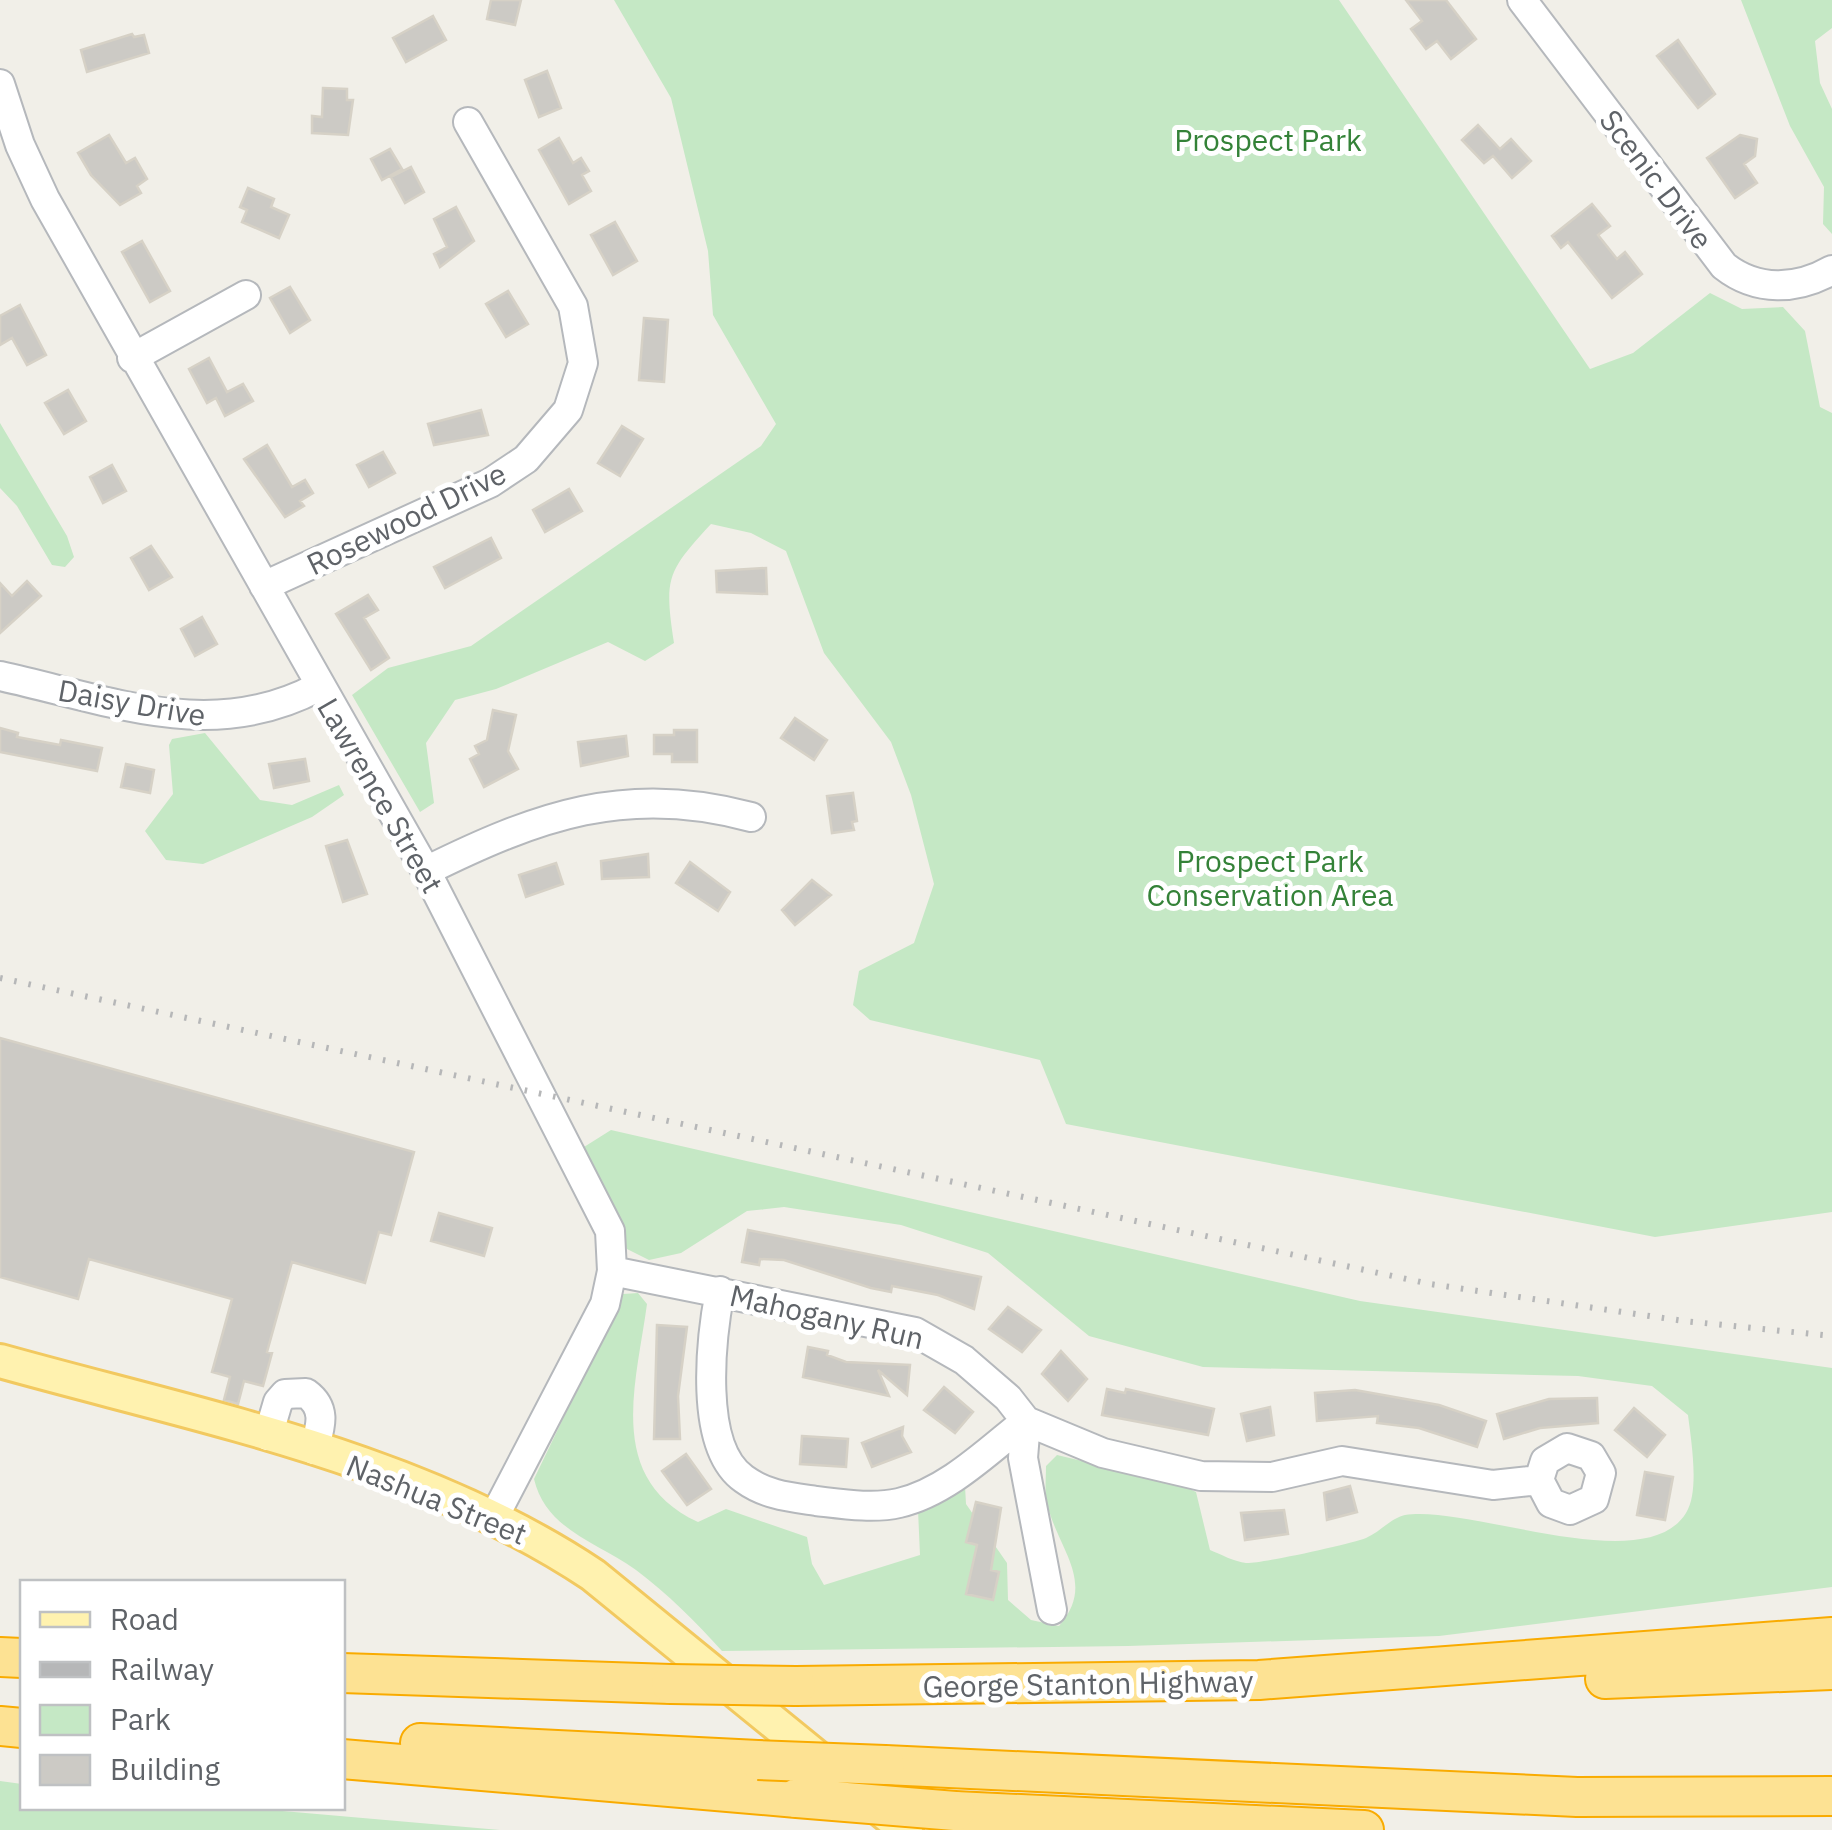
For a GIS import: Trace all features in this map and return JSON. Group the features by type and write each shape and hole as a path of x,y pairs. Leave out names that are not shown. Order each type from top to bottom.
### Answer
{"highway":[{"name":"George Stanton Highway","path":"345,1672 796,1686 1259,1680 1832,1637"},
{"path":"1259,1680 1528,1682 1832,1670"},
{"path":"345,1740 1577,1797 1832,1796"},
{"path":"345,1759 955,1811 1364,1830"}],"main road":[{"name":"Nashua Street","path":"0,1361 314,1450 433,1490 494,1517 593,1575 906,1830"}],"street":[{"name":"Scenic Drive","path":"1522,0 1724,266 1747,279 1781,286 1808,282 1832,270"},
{"name":"Lawrence Street","path":"0,84 45,198 318,687 426,871 603,1210 610,1231 612,1272 596,1326 494,1517"},
{"name":"Rosewood Drive","path":"264,586 490,483 542,443 568,410 579,386 582,337 573,306 468,122"},
{"path":"132,358 246,295"},
{"name":"Daisy Drive","path":"0,676 182,716 218,718 287,704 318,687"},
{"path":"426,871 511,829 557,814 660,804 711,806 751,817"},
{"name":"Mahogany Run","path":"612,1272 915,1332 964,1360 1008,1398 1026,1421 1103,1453 1201,1476 1272,1477 1342,1461 1493,1485 1539,1480"},
{"path":"720,1291 710,1346 720,1440 732,1468 765,1492 837,1504 900,1503 952,1478 1026,1421"},
{"path":"268,1436 278,1402 285,1394 306,1393 316,1400 322,1416 314,1450"},
{"path":"1026,1421 1023,1458 1052,1610"}],"green space":[{"name":"Prospect Park Conservation Area","path":"614,0 1339,0 1590,369 1633,353 1710,293 1742,309 1783,307 1805,331 1820,407 1832,413 1832,1212 1655,1237 1066,1124 1040,1060 870,1020 853,1005 859,971 914,943 934,884 911,795 891,742 824,653 786,551 751,533 711,524 685,554 677,565 670,589 674,643 645,661 608,642 496,689 455,700 426,743 434,803 420,812 352,695 388,668 471,646 761,446 776,424 713,315 708,251 671,98"},
{"path":"1741,0 1832,0 1832,28 1815,41 1820,83 1832,109 1832,234 1823,224 1824,187 1790,126"},
{"path":"0,423 67,536 74,557 65,567 52,565 17,506 0,488"},
{"path":"205,733 260,800 292,805 339,785 344,795 312,817 203,864 166,860 145,831 173,794 169,745 172,739"},
{"path":"611,1130 1360,1301 1832,1368 1832,1587 1439,1636 1128,1646 722,1651 648,1579 561,1523 540,1496 534,1479 623,1294 638,1293 647,1304 637,1366 634,1427 638,1455 649,1481 669,1504 698,1522 726,1509 807,1537 812,1564 824,1585 920,1555 918,1510 942,1491 965,1486 966,1504 1007,1563 1008,1600 1031,1620 1059,1626 1070,1610 1075,1578 1046,1498 1046,1466 1057,1455 1179,1484 1196,1492 1210,1550 1246,1563 1357,1541 1405,1515 1470,1519 1596,1540 1634,1540 1665,1532 1686,1513 1693,1492 1688,1415 1652,1386 1578,1376 1203,1367 1089,1336 988,1253 901,1225 784,1207 747,1211 681,1253 649,1260 627,1249 584,1147"},
{"path":"0,1781 20,1784 20,1810 270,1810 500,1830 0,1830"}],"building":[{"path":"491,0 521,0 515,25 487,19"},
{"path":"1406,0 1446,0 1476,39 1451,59 1437,41 1426,49 1411,29 1422,21"},
{"path":"433,16 446,40 406,62 393,38"},
{"path":"132,34 144,35 149,53 87,72 81,50"},
{"path":"1678,40 1715,94 1698,108 1657,56"},
{"path":"547,71 561,108 539,117 525,80"},
{"path":"323,88 347,89 347,100 353,100 348,135 312,133 312,116 322,117"},
{"path":"1478,125 1500,149 1511,139 1531,161 1512,178 1493,156 1484,163 1462,140"},
{"path":"109,135 126,163 135,158 147,179 137,186 141,193 120,205 91,175 78,153"},
{"path":"1740,135 1757,139 1755,156 1744,164 1757,183 1735,198 1707,158"},
{"path":"559,138 573,163 581,158 589,171 582,175 591,191 569,204 539,150"},
{"path":"390,149 402,169 382,180 371,159"},
{"path":"411,167 424,192 405,203 391,177"},
{"path":"248,188 274,199 271,207 289,215 279,238 242,222 247,210 240,207"},
{"path":"1592,204 1610,226 1598,235 1617,259 1625,252 1642,274 1612,298 1568,242 1561,248 1552,236"},
{"path":"456,207 474,241 440,267 434,254 447,247 434,219"},
{"path":"615,222 637,261 613,275 591,235"},
{"path":"142,241 170,291 150,302 122,252"},
{"path":"290,287 310,320 290,333 270,298"},
{"path":"508,291 528,324 506,337 486,304"},
{"path":"20,305 46,355 27,365 12,338 0,345 0,316"},
{"path":"644,318 668,320 664,382 639,380"},
{"path":"209,358 227,392 243,384 253,401 225,416 216,398 207,403 189,369"},
{"path":"68,390 86,421 64,434 45,403"},
{"path":"481,410 488,435 434,445 428,424"},
{"path":"622,426 643,439 620,476 598,463"},
{"path":"267,445 292,487 305,480 313,493 300,501 304,506 285,517 244,459"},
{"path":"383,452 395,473 369,487 357,465"},
{"path":"112,465 126,491 103,503 90,477"},
{"path":"569,489 582,511 545,532 533,510"},
{"path":"491,538 501,558 445,588 434,567"},
{"path":"151,546 172,577 149,590 131,558"},
{"path":"766,568 767,594 717,592 716,571"},
{"path":"27,581 41,596 0,633 0,583 12,596"},
{"path":"368,595 378,610 364,618 389,658 371,670 336,614"},
{"path":"202,617 217,644 195,656 181,629"},
{"path":"493,710 516,715 508,751 518,769 484,787 470,759 479,754 475,746 487,740"},
{"path":"795,718 827,740 814,760 781,738"},
{"path":"0,728 18,733 17,737 102,748 97,771 0,752"},
{"path":"674,730 697,730 697,762 672,762 672,754 654,754 654,735 674,735"},
{"path":"626,736 628,756 581,766 578,742"},
{"path":"305,759 309,781 274,788 269,764"},
{"path":"126,764 154,770 150,793 121,787"},
{"path":"853,793 857,821 852,822 854,830 832,833 827,796"},
{"path":"347,840 367,894 343,902 326,846"},
{"path":"648,854 649,877 602,879 601,861"},
{"path":"690,862 730,892 718,911 676,883"},
{"path":"556,863 563,884 526,897 519,875"},
{"path":"812,880 831,895 795,925 782,910"},
{"path":"0,1038 414,1152 391,1235 379,1232 365,1283 292,1262 267,1352 272,1353 263,1386 244,1381 238,1404 224,1400 230,1377 212,1372 232,1299 89,1259 78,1299 0,1277"},
{"path":"439,1213 492,1228 484,1256 431,1241"},
{"path":"748,1230 981,1277 974,1309 938,1295 892,1286 891,1292 871,1288 784,1260 760,1259 759,1265 742,1262"},
{"path":"1008,1307 1041,1330 1022,1352 989,1329"},
{"path":"657,1325 687,1327 678,1396 680,1439 654,1439"},
{"path":"808,1347 828,1351 827,1355 846,1362 910,1365 907,1395 878,1370 889,1396 803,1377"},
{"path":"1061,1351 1087,1379 1068,1401 1042,1374"},
{"path":"944,1387 973,1412 955,1433 924,1410"},
{"path":"1107,1389 1125,1393 1126,1389 1214,1409 1208,1435 1102,1415"},
{"path":"1355,1390 1439,1405 1486,1421 1477,1447 1419,1428 1377,1423 1378,1416 1317,1421 1315,1393"},
{"path":"1597,1398 1598,1423 1540,1428 1504,1439 1497,1414 1549,1399"},
{"path":"1270,1407 1274,1435 1247,1441 1241,1414"},
{"path":"1634,1408 1665,1435 1647,1457 1615,1430"},
{"path":"903,1427 902,1436 911,1452 872,1467 862,1443"},
{"path":"802,1436 848,1439 846,1467 800,1464"},
{"path":"686,1454 711,1489 687,1505 662,1471"},
{"path":"1645,1472 1673,1477 1665,1520 1637,1515"},
{"path":"1350,1486 1357,1512 1327,1520 1324,1493"},
{"path":"976,1502 1001,1508 991,1570 999,1572 993,1600 966,1594 977,1545 966,1542"},
{"path":"1284,1510 1288,1534 1245,1540 1241,1513"}],"railway":[{"path":"0,978 1430,1284 1684,1321 1832,1336"}],"park label":[{"name":"Prospect Park","path":"1268,139"}]}
